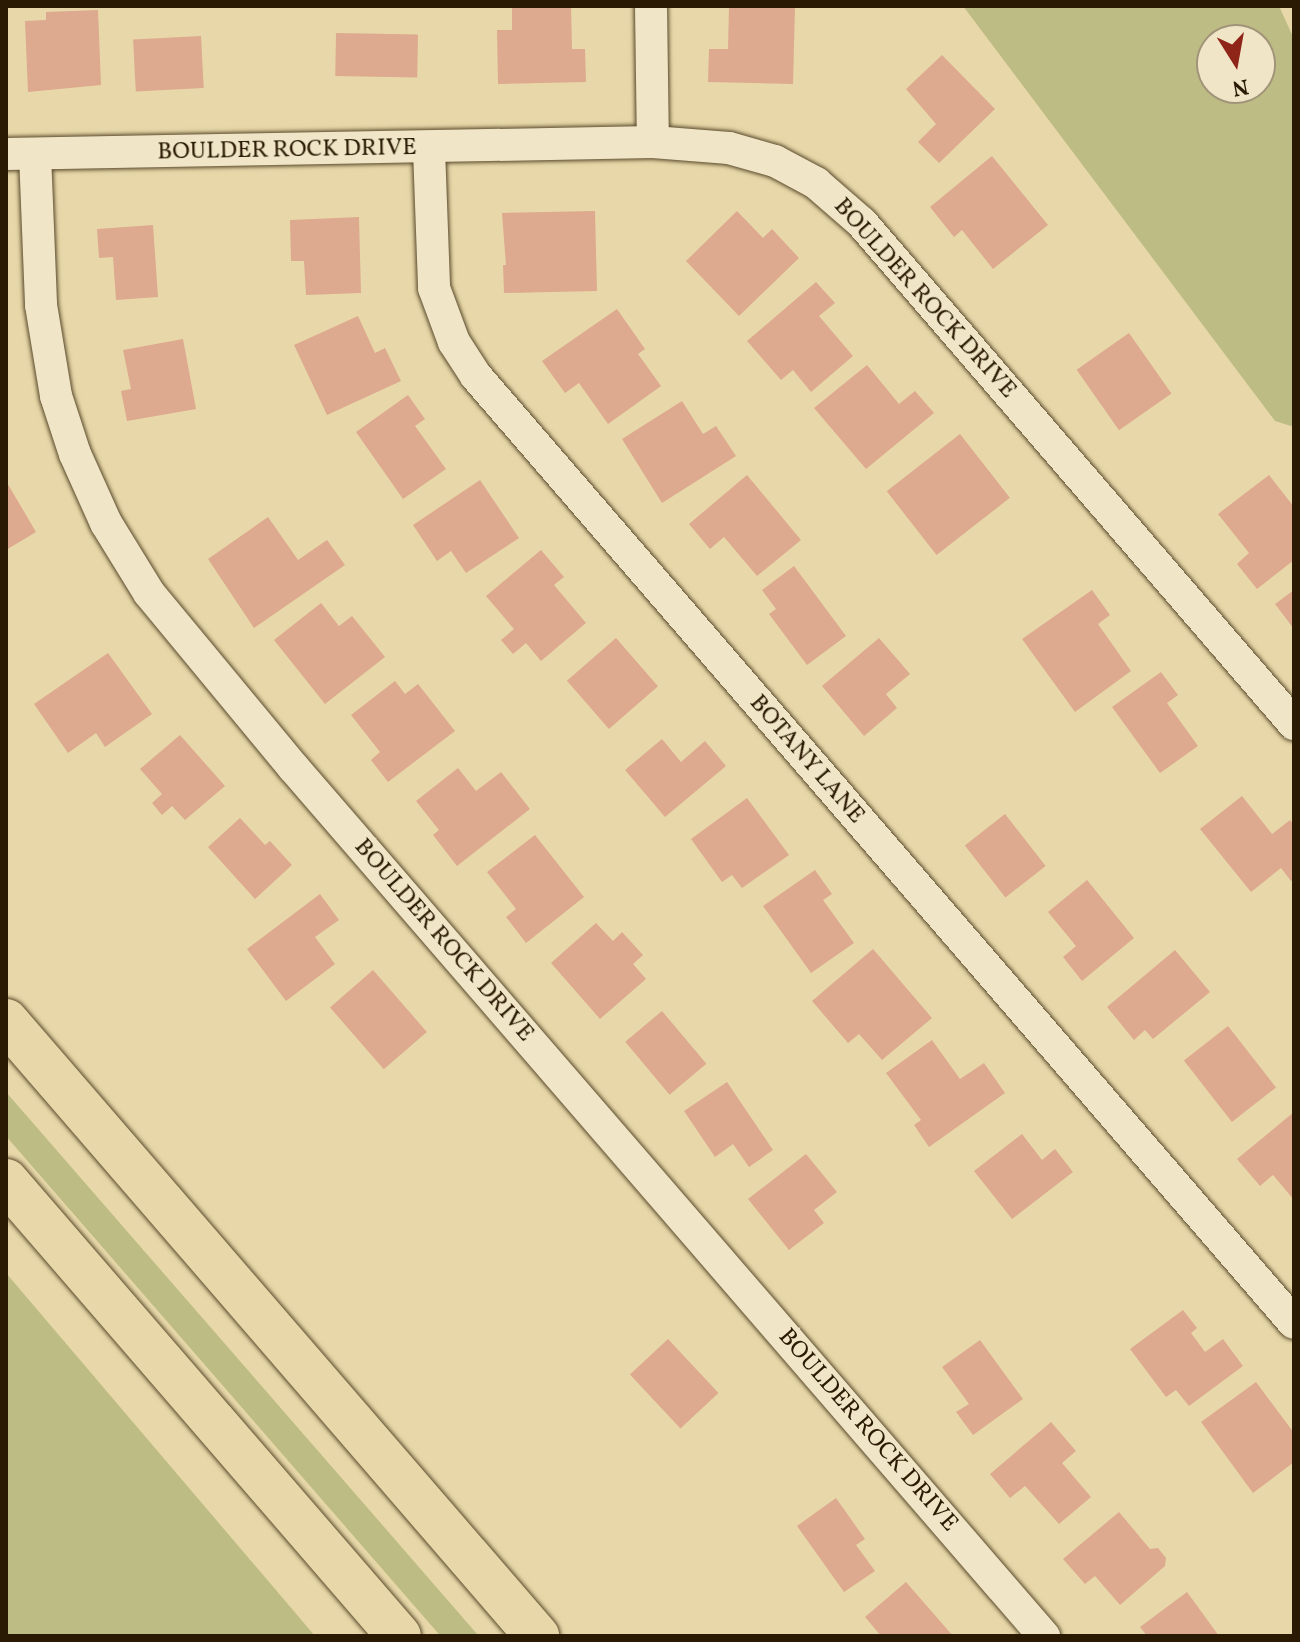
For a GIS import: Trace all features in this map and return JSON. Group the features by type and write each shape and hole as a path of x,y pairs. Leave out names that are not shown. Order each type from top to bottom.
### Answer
{"highway":[{"path":"6,1021 537,1636"},
{"path":"6,1181 399,1636"}],"street":[{"path":"651,6 653,142"},
{"name":"BOULDER ROCK DRIVE","path":"1044,1636 303,780 178,632 142,583 91,490 56,396 21,154 429,149 653,142 698,143 751,153 794,170 840,202 1294,724"},
{"name":"BOTANY LANE","path":"429,149 434,288 454,342 476,376 1294,1323"}],"shaded area":[{"path":"963,6 1279,6 1294,39 1294,427 1275,421"},
{"path":"6,1092 478,1635 440,1636 6,1136"},
{"path":"6,1273 315,1636 6,1636"}],"building":[{"path":"512,6 571,6 572,49 585,49 586,82 498,84 497,30 512,30"},
{"path":"729,6 795,6 793,84 708,82 709,49 728,49"},
{"path":"98,10 101,85 28,92 25,21 46,20 46,12"},
{"path":"336,33 418,34 417,77 335,76"},
{"path":"201,36 204,88 136,91 133,40"},
{"path":"942,55 995,109 939,163 918,142 936,124 906,89"},
{"path":"992,156 1048,225 993,269 962,230 954,237 930,207"},
{"path":"595,211 597,291 504,293 503,265 506,265 502,213"},
{"path":"737,211 763,238 772,229 799,258 739,316 686,261"},
{"path":"359,217 361,293 306,295 304,261 291,261 290,220"},
{"path":"153,225 158,297 116,300 113,257 99,258 97,229"},
{"path":"816,282 835,303 819,316 853,356 811,392 793,370 781,380 747,341"},
{"path":"617,309 645,349 638,354 661,386 608,424 579,383 565,393 542,361"},
{"path":"358,316 375,353 385,348 401,381 327,415 294,345"},
{"path":"1129,333 1171,394 1119,430 1077,370"},
{"path":"183,339 196,409 127,421 121,391 131,389 123,350"},
{"path":"867,365 899,404 915,391 934,413 866,469 814,408"},
{"path":"408,395 425,419 415,426 446,469 403,499 356,432"},
{"path":"682,401 703,434 716,426 736,456 662,503 622,439"},
{"path":"960,434 1010,498 937,555 887,491"},
{"path":"747,475 801,540 757,576 724,537 710,549 689,524"},
{"path":"1269,475 1294,507 1294,560 1257,589 1237,564 1249,553 1218,514"},
{"path":"480,480 519,538 466,573 451,551 437,561 413,525"},
{"path":"6,481 36,532 6,550"},
{"path":"268,517 298,560 327,540 345,565 254,628 208,559"},
{"path":"541,550 564,577 554,585 586,623 541,661 526,643 513,654 501,640 514,629 486,596"},
{"path":"794,566 846,636 807,665 769,614 776,609 762,590"},
{"path":"1092,590 1110,615 1098,624 1131,671 1075,712 1022,639"},
{"path":"1294,590 1294,629 1275,604"},
{"path":"321,603 339,626 352,616 385,657 325,704 274,640"},
{"path":"616,638 658,686 609,729 567,681"},
{"path":"879,638 910,674 886,694 897,708 864,736 822,686"},
{"path":"108,653 152,714 105,747 96,733 68,753 34,704"},
{"path":"1161,672 1178,695 1167,703 1198,746 1160,773 1112,707"},
{"path":"395,681 405,694 418,684 455,731 388,782 371,760 380,752 351,715"},
{"path":"180,735 225,786 185,820 172,806 162,815 152,803 162,794 140,769"},
{"path":"662,739 681,762 705,741 726,766 665,817 625,770"},
{"path":"458,768 476,791 501,772 530,809 457,866 433,835 439,830 416,801"},
{"path":"1242,796 1272,834 1290,820 1294,825 1294,879 1291,881 1281,868 1251,892 1200,829"},
{"path":"747,798 789,855 742,888 732,875 722,882 691,839"},
{"path":"1005,814 1046,866 1005,897 965,845"},
{"path":"240,818 265,845 270,841 292,865 255,899 208,847"},
{"path":"535,835 584,897 526,943 506,917 516,909 487,872"},
{"path":"815,870 832,894 823,900 854,943 811,973 763,906"},
{"path":"1087,880 1134,938 1082,981 1063,957 1076,946 1048,912"},
{"path":"320,894 339,920 315,937 335,964 286,1001 247,949"},
{"path":"596,923 613,941 622,932 643,955 633,964 646,979 600,1019 551,963"},
{"path":"873,949 932,1018 882,1060 859,1034 848,1043 812,1001"},
{"path":"1175,950 1210,992 1153,1039 1145,1030 1134,1040 1107,1007"},
{"path":"373,970 427,1032 384,1069 330,1007"},
{"path":"662,1011 706,1064 670,1095 625,1042"},
{"path":"1228,1026 1276,1087 1232,1122 1184,1060"},
{"path":"932,1040 960,1079 984,1063 1005,1093 929,1147 914,1125 921,1120 886,1073"},
{"path":"727,1082 773,1150 749,1167 733,1144 715,1157 684,1111"},
{"path":"1294,1112 1294,1200 1273,1175 1260,1186 1237,1159"},
{"path":"1022,1134 1042,1160 1055,1149 1073,1172 1012,1219 974,1171"},
{"path":"806,1154 837,1192 814,1210 824,1223 789,1250 748,1199"},
{"path":"1183,1310 1197,1328 1191,1333 1205,1352 1223,1339 1243,1366 1189,1406 1176,1390 1166,1397 1130,1349"},
{"path":"668,1339 718,1393 680,1429 630,1374"},
{"path":"980,1340 1023,1399 973,1435 956,1412 969,1404 942,1367"},
{"path":"1256,1382 1294,1433 1294,1462 1253,1493 1201,1422"},
{"path":"1051,1422 1076,1451 1062,1463 1091,1497 1059,1524 1025,1486 1010,1498 990,1474"},
{"path":"836,1498 865,1539 856,1545 875,1571 844,1592 797,1526"},
{"path":"1119,1512 1150,1549 1158,1548 1166,1558 1165,1566 1120,1605 1095,1576 1085,1584 1063,1559"},
{"path":"906,1582 953,1636 881,1636 865,1617"},
{"path":"1187,1592 1219,1636 1147,1636 1140,1627"}]}
